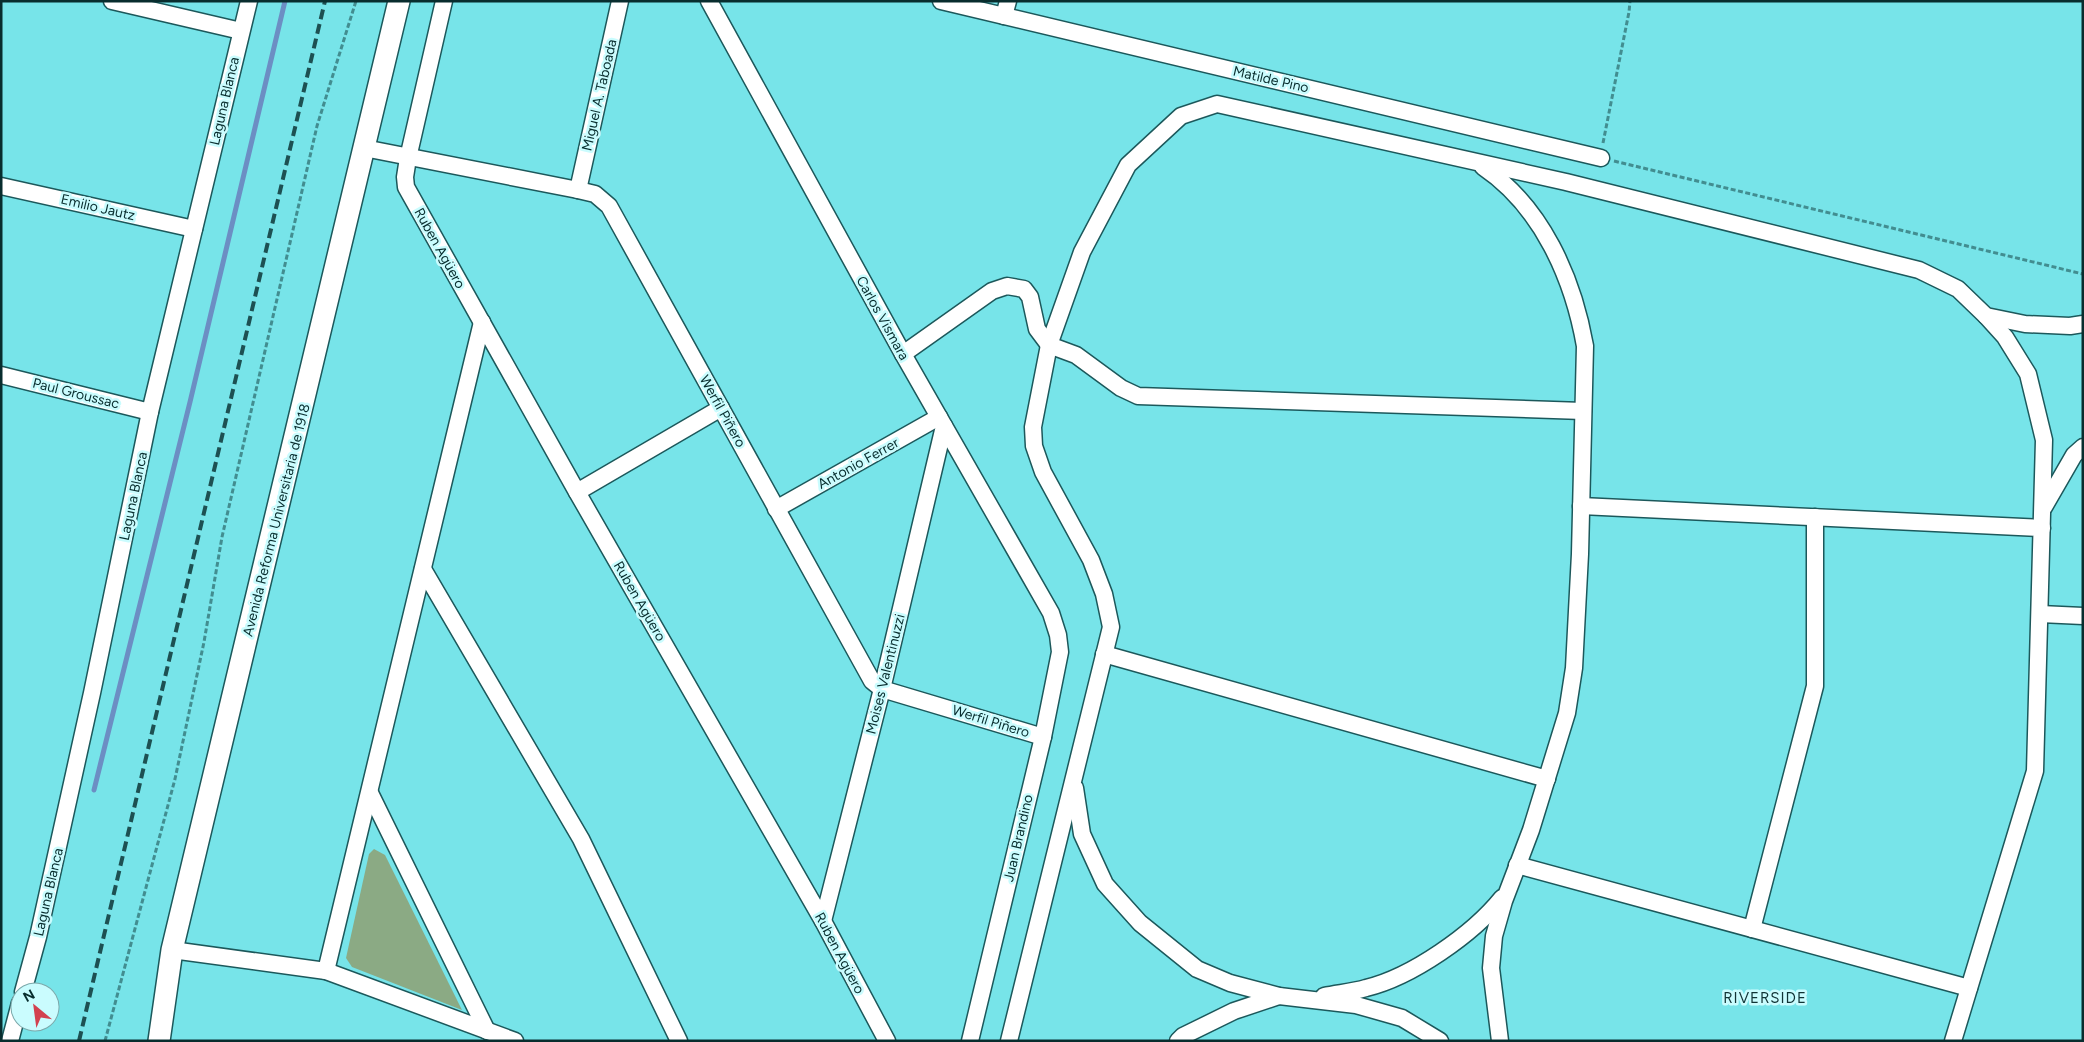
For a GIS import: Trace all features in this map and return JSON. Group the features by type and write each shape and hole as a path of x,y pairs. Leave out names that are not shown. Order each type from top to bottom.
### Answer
{"main road":[{"name":"Avenida Reforma Universitaria de 1918","path":"159,1041 172,950 399,1"}],"street":[{"path":"112,1 241,31"},
{"name":"Laguna Blanca","path":"26,982 38,937 92,692 150,412 249,1"},
{"path":"408,158 444,1"},
{"name":"Miguel A. Taboada","path":"578,190 620,1"},
{"name":"Carlos Vismara","path":"708,1 941,422 1051,613 1058,635"},
{"name":"Matilde Pino","path":"941,1 1006,9 1601,158"},
{"path":"1009,1041 1111,627 1104,594 1091,560 1043,472 1034,446 1033,427 1049,345 1082,252 1128,165 1181,116 1216,104 1566,182 1919,270 1958,289 2005,337 2028,374 2044,440 2035,771 1952,1041"},
{"name":"Werfil Piñero","path":"364,148 595,194 610,206 872,681 882,689 1043,737"},
{"name":"Ruben Agüero","path":"408,158 405,177 406,187 577,492 823,921 887,1041"},
{"path":"1474,161 1500,179 1517,196 1542,231 1564,271 1579,314 1585,346 1574,668 1567,714 1531,830 1506,893 1494,936 1490,968 1500,1041"},
{"name":"Emilio Jautz","path":"1,186 194,229"},
{"path":"903,354 992,291 1007,286 1024,289 1030,297 1037,330 1049,345 1076,355 1095,367 1121,388 1138,396 1583,411"},
{"path":"1986,316 2025,324 2070,326 2083,324"},
{"path":"326,972 482,322"},
{"name":"Paul Groussac","path":"1,374 150,412"},
{"path":"577,492 722,408"},
{"name":"Antonio Ferrer","path":"776,509 941,422"},
{"name":"Moises Valentinuzzi","path":"823,921 882,689 941,422"},
{"path":"2042,509 2074,455 2083,447"},
{"path":"1581,506 2042,528"},
{"path":"1752,929 1816,686 1815,517"},
{"path":"422,569 580,839 679,1041"},
{"path":"2040,614 2083,616"},
{"name":"Juan Brandino","path":"970,1041 1043,737 1060,652 1058,635"},
{"path":"1104,654 1547,779"},
{"path":"1074,778 1082,834 1105,884 1140,923 1197,969 1230,983 1279,996 1356,1005 1402,1018 1440,1041"},
{"path":"370,793 487,1031"},
{"path":"1518,865 1969,988"},
{"path":"1305,999 1367,988 1393,978 1431,958 1469,932 1491,912 1506,893"},
{"path":"172,950 326,972 515,1041"},
{"path":"1178,1041 1183,1036 1234,1011 1279,996"}],"path":[{"path":"105,1041 175,779 204,642 222,537 316,126 356,1"},
{"path":"1630,1 1601,158 2083,274"}],"green space":[{"path":"374,849 385,855 462,1010 352,967 346,958 369,854"}],"waterway":[{"path":"94,790 190,402 285,1"}],"railway":[{"path":"79,1041 325,1"}],"district":[{"name":"RIVERSIDE","path":"1765,998"}]}
